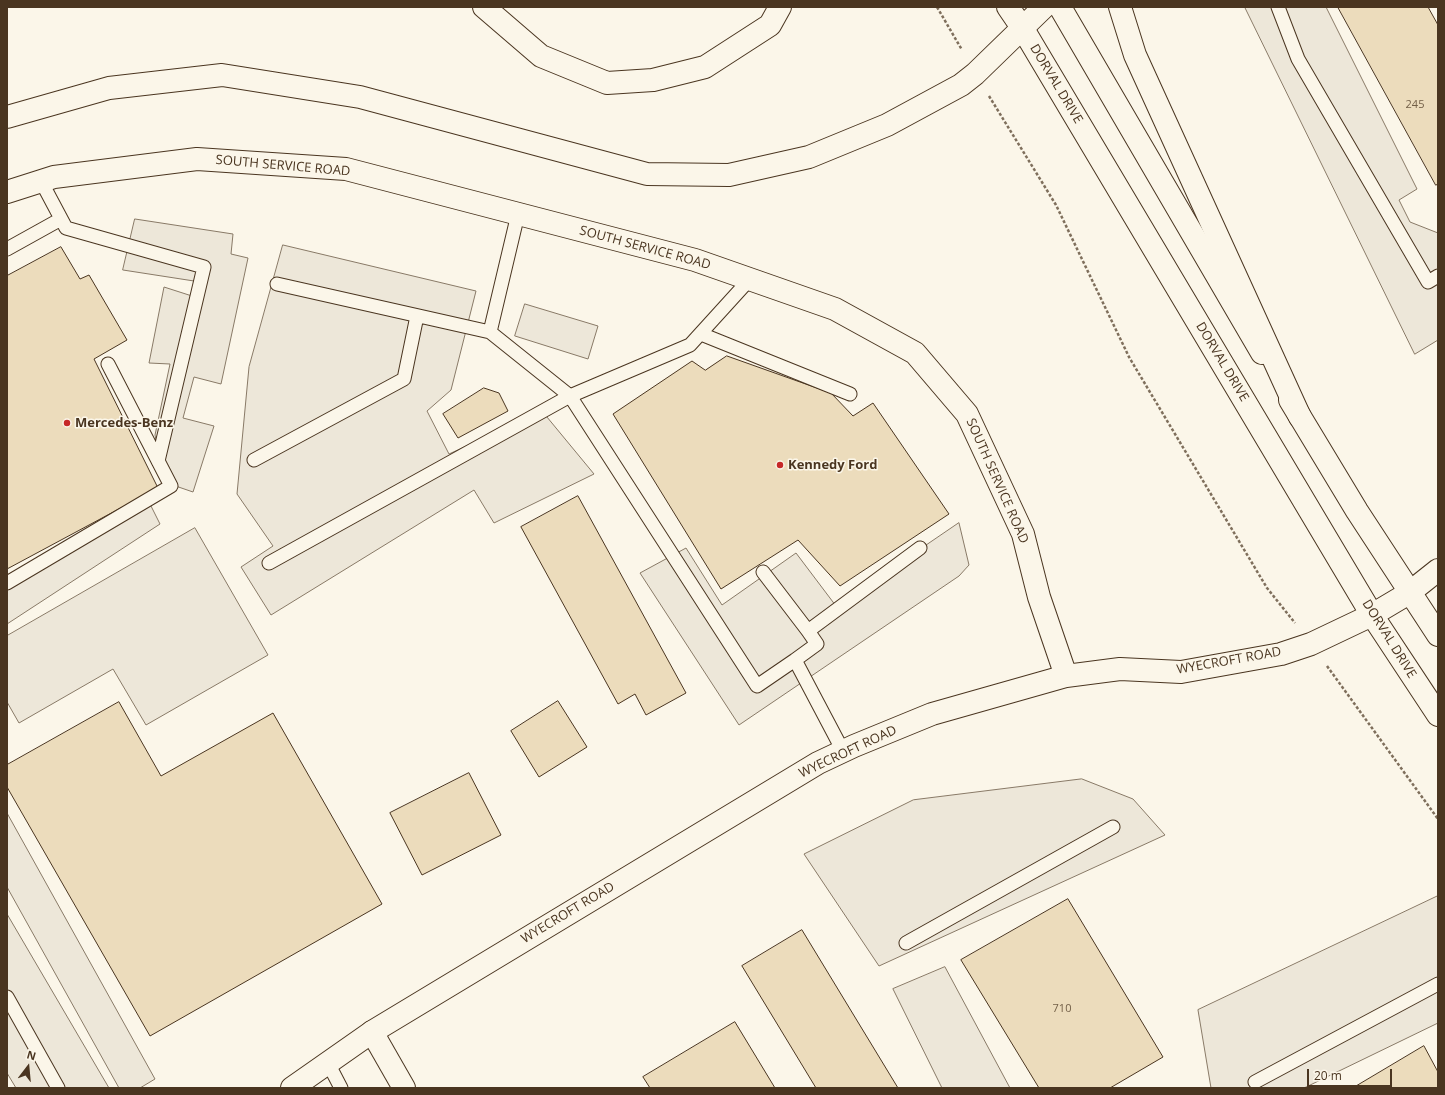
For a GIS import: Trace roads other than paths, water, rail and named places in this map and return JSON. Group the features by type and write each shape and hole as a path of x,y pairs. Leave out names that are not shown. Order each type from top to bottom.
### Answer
{"main road":[{"path":"484,7 541,56 608,83 653,80 705,67 770,24 780,7"},
{"name":"DORVAL DRIVE","path":"1008,7 1023,29 1372,615 1438,715"},
{"path":"7,117 109,88 222,76 360,97 647,174 730,174 809,157 887,125 961,85 975,74 1023,29 1044,7"},
{"path":"1060,7 1300,417 1409,593 1438,635"},
{"path":"1120,7 1135,55 1300,417"},
{"name":"SOUTH SERVICE ROAD","path":"7,192 54,176 197,159 346,169 695,260 835,309 915,353 967,414 1023,534 1039,597 1066,676"},
{"name":"WYECROFT ROAD","path":"292,1088 372,1032 818,763 843,751 932,714 1066,676 1120,669 1181,672 1281,654 1311,644 1372,615 1409,593 1438,570"},
{"path":"372,1032 404,1088"}],"lane":[{"path":"1278,7 1298,59 1428,282 1438,276"},
{"path":"41,181 66,228 204,267 158,461"},
{"path":"490,332 518,214"},
{"path":"7,248 61,219"},
{"path":"269,563 570,396 690,345 750,279"},
{"path":"277,284 490,332 570,396 757,686 817,644 763,572"},
{"path":"254,460 404,379 417,316"},
{"path":"701,334 850,394"},
{"path":"7,582 171,486 108,364"},
{"path":"808,631 920,548"},
{"path":"795,660 843,751"},
{"path":"906,943 1113,827"},
{"path":"1255,1082 1438,984"},
{"path":"7,997 58,1088"},
{"path":"328,1063 341,1088"}],"place":[{"name":"Mercedes-Benz","path":"67,423"},
{"name":"Kennedy Ford","path":"780,465"}]}
